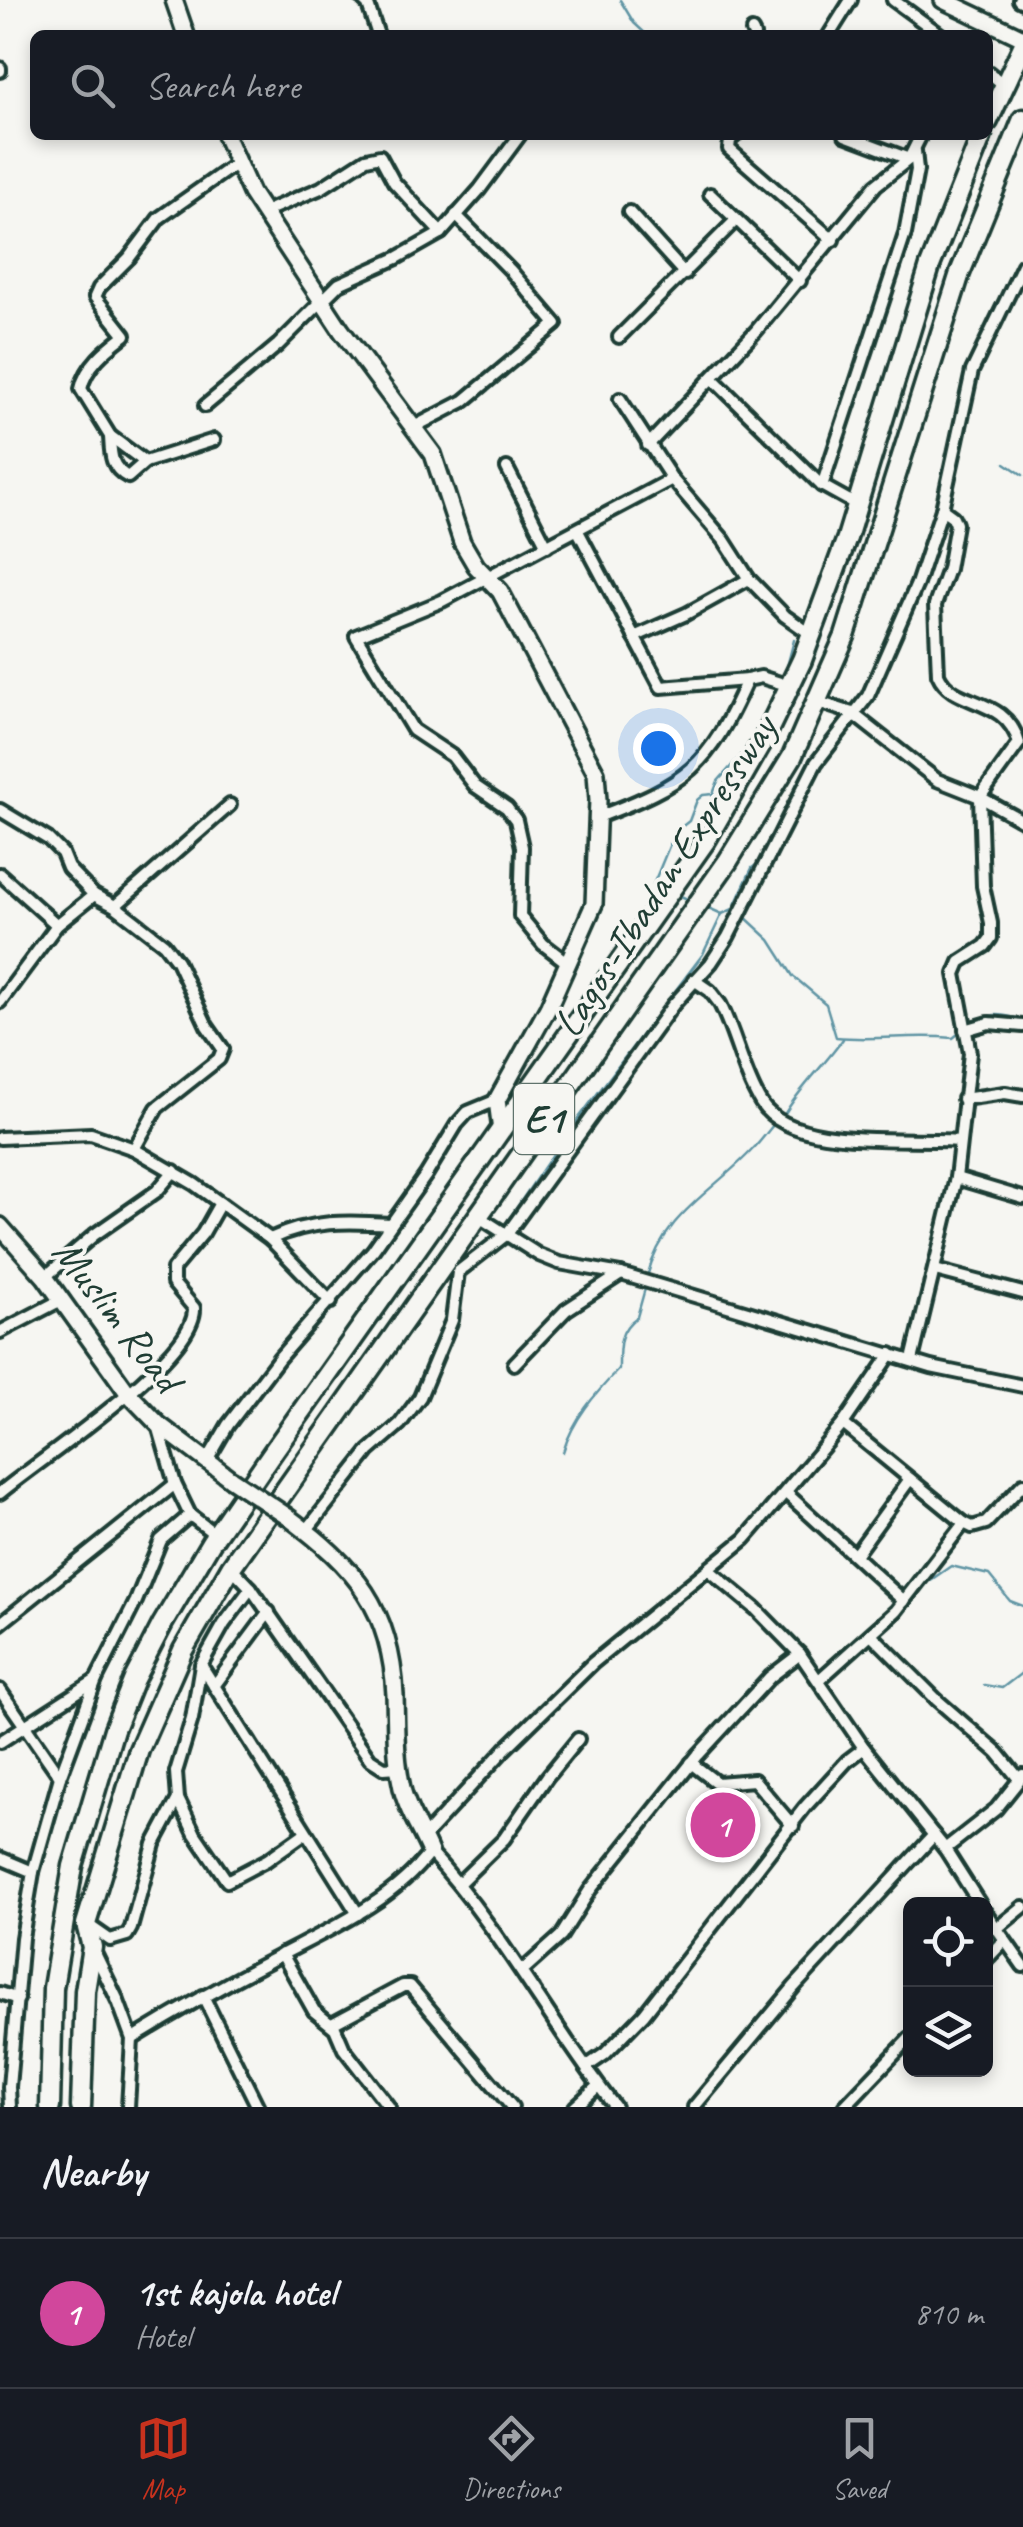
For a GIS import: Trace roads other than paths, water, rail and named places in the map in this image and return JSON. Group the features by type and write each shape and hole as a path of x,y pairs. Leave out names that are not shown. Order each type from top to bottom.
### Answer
{"highway":[{"path":"993,110 1023,46"},
{"name":"Lagos-Ibadan Expressway","path":"86,1924 139,1750 183,1650 231,1567 728,860 792,757 818,702 869,566 960,273 1023,119"},
{"name":"Lagos-Ibadan Expressway","path":"50,2107 53,1988 60,1933 84,1822 134,1678 216,1535 706,840 742,780 812,635 924,283 980,140"},
{"path":"81,2107 85,1991 92,1947 86,1924"}],"street":[{"path":"174,0 184,30"},
{"path":"363,0 376,30"},
{"path":"833,30 851,0"},
{"path":"894,0 934,30"},
{"path":"943,0 1023,38"},
{"path":"993,76 1004,86"},
{"path":"207,1461 228,1425 278,1358 331,1302 391,1224 457,1124 468,1112 497,1100 569,964 594,904 598,817 596,773 500,590 476,566 462,542 433,454 251,194 227,140"},
{"path":"205,406 278,345 339,284 441,233 516,140"},
{"path":"730,140 730,149 833,240"},
{"path":"859,140 912,154"},
{"path":"648,445 800,281 876,185 912,154 919,140"},
{"path":"822,486 905,234 917,170 912,154"},
{"path":"264,212 380,156 394,182 441,233"},
{"path":"144,462 110,436 81,389 84,376 111,344 125,335 95,298 99,288 160,218 237,163"},
{"path":"710,194 800,281"},
{"path":"630,212 685,274"},
{"path":"412,428 464,401 556,324 512,271 456,215"},
{"path":"619,338 736,220"},
{"path":"306,1530 420,1397 452,1320 458,1272 507,1234 694,980 711,963 728,938 798,794 852,713 868,696 916,584 942,509 972,371 1023,265"},
{"path":"712,378 822,486 856,505"},
{"path":"620,399 672,479 724,540 749,579 785,616 812,635"},
{"path":"110,436 111,458 128,477 144,462 214,440"},
{"path":"507,468 547,546"},
{"path":"569,964 543,944 520,916 522,847 516,820 507,808 475,786 452,756 413,730 356,636 442,601 672,479"},
{"path":"912,1360 956,1178 970,1053 955,974 960,962 986,946 990,938 991,923 982,886 980,797 1020,743 1014,724 996,710 942,683 938,674 936,604 956,524 954,517 942,509"},
{"path":"578,531 660,687 761,676 790,686"},
{"path":"634,637 749,579"},
{"path":"598,817 652,797 678,782 710,751 747,680"},
{"path":"818,702 852,713 937,780 980,797 1023,821"},
{"path":"116,906 230,805"},
{"path":"0,810 48,839 94,895 116,906 164,944 177,961 206,1026 222,1050 219,1059 158,1108 134,1149"},
{"path":"0,874 57,925"},
{"path":"0,1002 57,925 94,895"},
{"path":"694,980 720,1004 762,1105 785,1124 820,1134 960,1141"},
{"path":"966,1030 989,1023 1023,1026"},
{"path":"963,1099 1005,1093 1023,1096"},
{"path":"497,1100 502,1131"},
{"path":"0,1138 91,1134 134,1149 174,1171 270,1239 331,1302"},
{"path":"46,1277 94,1235 157,1191 174,1171"},
{"path":"956,1178 1023,1198"},
{"path":"0,1493 103,1416 193,1324 194,1308 174,1283 173,1270 203,1233 220,1203"},
{"path":"476,1216 559,1263 621,1274 912,1360 1023,1386"},
{"path":"270,1239 318,1222 391,1224"},
{"name":"Muslim Road","path":"0,1226 46,1277 128,1393 158,1424 306,1530 357,1578 381,1620 388,1644 398,1767 407,1804 427,1844"},
{"path":"934,1270 1023,1293"},
{"path":"514,1364 566,1310 621,1274"},
{"path":"0,1332 62,1299"},
{"path":"132,2039 203,1996 358,1914 412,1876 427,1844 505,1749 593,1663 745,1539 843,1424 891,1354"},
{"path":"158,1424 175,1484 190,1515 216,1535"},
{"path":"843,1424 972,1527 986,1523 1023,1484"},
{"path":"855,1555 910,1479"},
{"path":"0,1624 175,1484"},
{"path":"786,1494 904,1602"},
{"path":"10,2107 4,2089 32,1872 60,1777 96,1680 136,1601 161,1540 190,1515"},
{"path":"819,1680 904,1602 964,1523"},
{"path":"231,1567 252,1588 370,1759 384,1768 398,1767"},
{"path":"709,1570 756,1609 800,1654 864,1748 945,1848 976,1897"},
{"path":"252,1588 224,1624 200,1665 192,1719 176,1772 178,1799 195,1834 227,1881 306,1833"},
{"path":"214,1686 269,1612"},
{"path":"871,1634 1021,1777 996,1810 945,1848"},
{"path":"522,1971 561,1936 590,1890 691,1763 770,1677 800,1654"},
{"path":"200,1665 358,1914"},
{"path":"0,1742 96,1680"},
{"path":"0,1690 60,1777"},
{"path":"458,1884 504,1840 546,1777 578,1739"},
{"path":"586,2067 624,2038 825,1783 864,1748"},
{"path":"691,1763 717,1783 754,1780 793,1826"},
{"path":"86,1924 110,1940 128,1935 154,1844 178,1799"},
{"path":"694,2107 794,1987 934,1835"},
{"path":"427,1844 522,1971 615,2107"},
{"path":"0,1858 32,1872"},
{"path":"996,1930 1023,1907"},
{"path":"993,1925 1023,1966"},
{"path":"993,1953 1003,1942"},
{"path":"92,1947 132,2039 128,2107"},
{"path":"282,1954 314,2011 332,2024 344,2049 389,2107"},
{"path":"332,2024 403,1986 410,1986 512,2107"},
{"path":"0,1993 18,1998"},
{"path":"203,1996 258,2107"},
{"path":"852,2104 903,2046"},
{"path":"575,2107 598,2086"}],"waterway":[{"path":"620,0 642,30"},
{"path":"1005,463 1023,475"},
{"path":"784,678 794,640"},
{"path":"664,889 653,885 675,832 689,821 697,800 713,794 718,781 751,744 763,721"},
{"path":"734,907 778,821"},
{"path":"676,894 692,901"},
{"path":"704,906 722,914 733,909 737,912"},
{"path":"504,1226 566,1135 703,954 722,914"},
{"path":"744,916 770,940 793,976 826,1004 836,1037 953,1038 963,1030"},
{"path":"969,1025 995,1015 1023,1020"},
{"path":"784,1115 843,1039"},
{"path":"647,1277 655,1255 677,1220 738,1164 774,1124"},
{"path":"563,1452 586,1408 619,1369 621,1340 637,1317 646,1285"},
{"path":"925,1584 951,1566 989,1575 1010,1601 1023,1606"},
{"path":"984,1685 1002,1688 1023,1672"}],"place":[{"name":"1st kajola hotel","path":"723,1825"}]}
